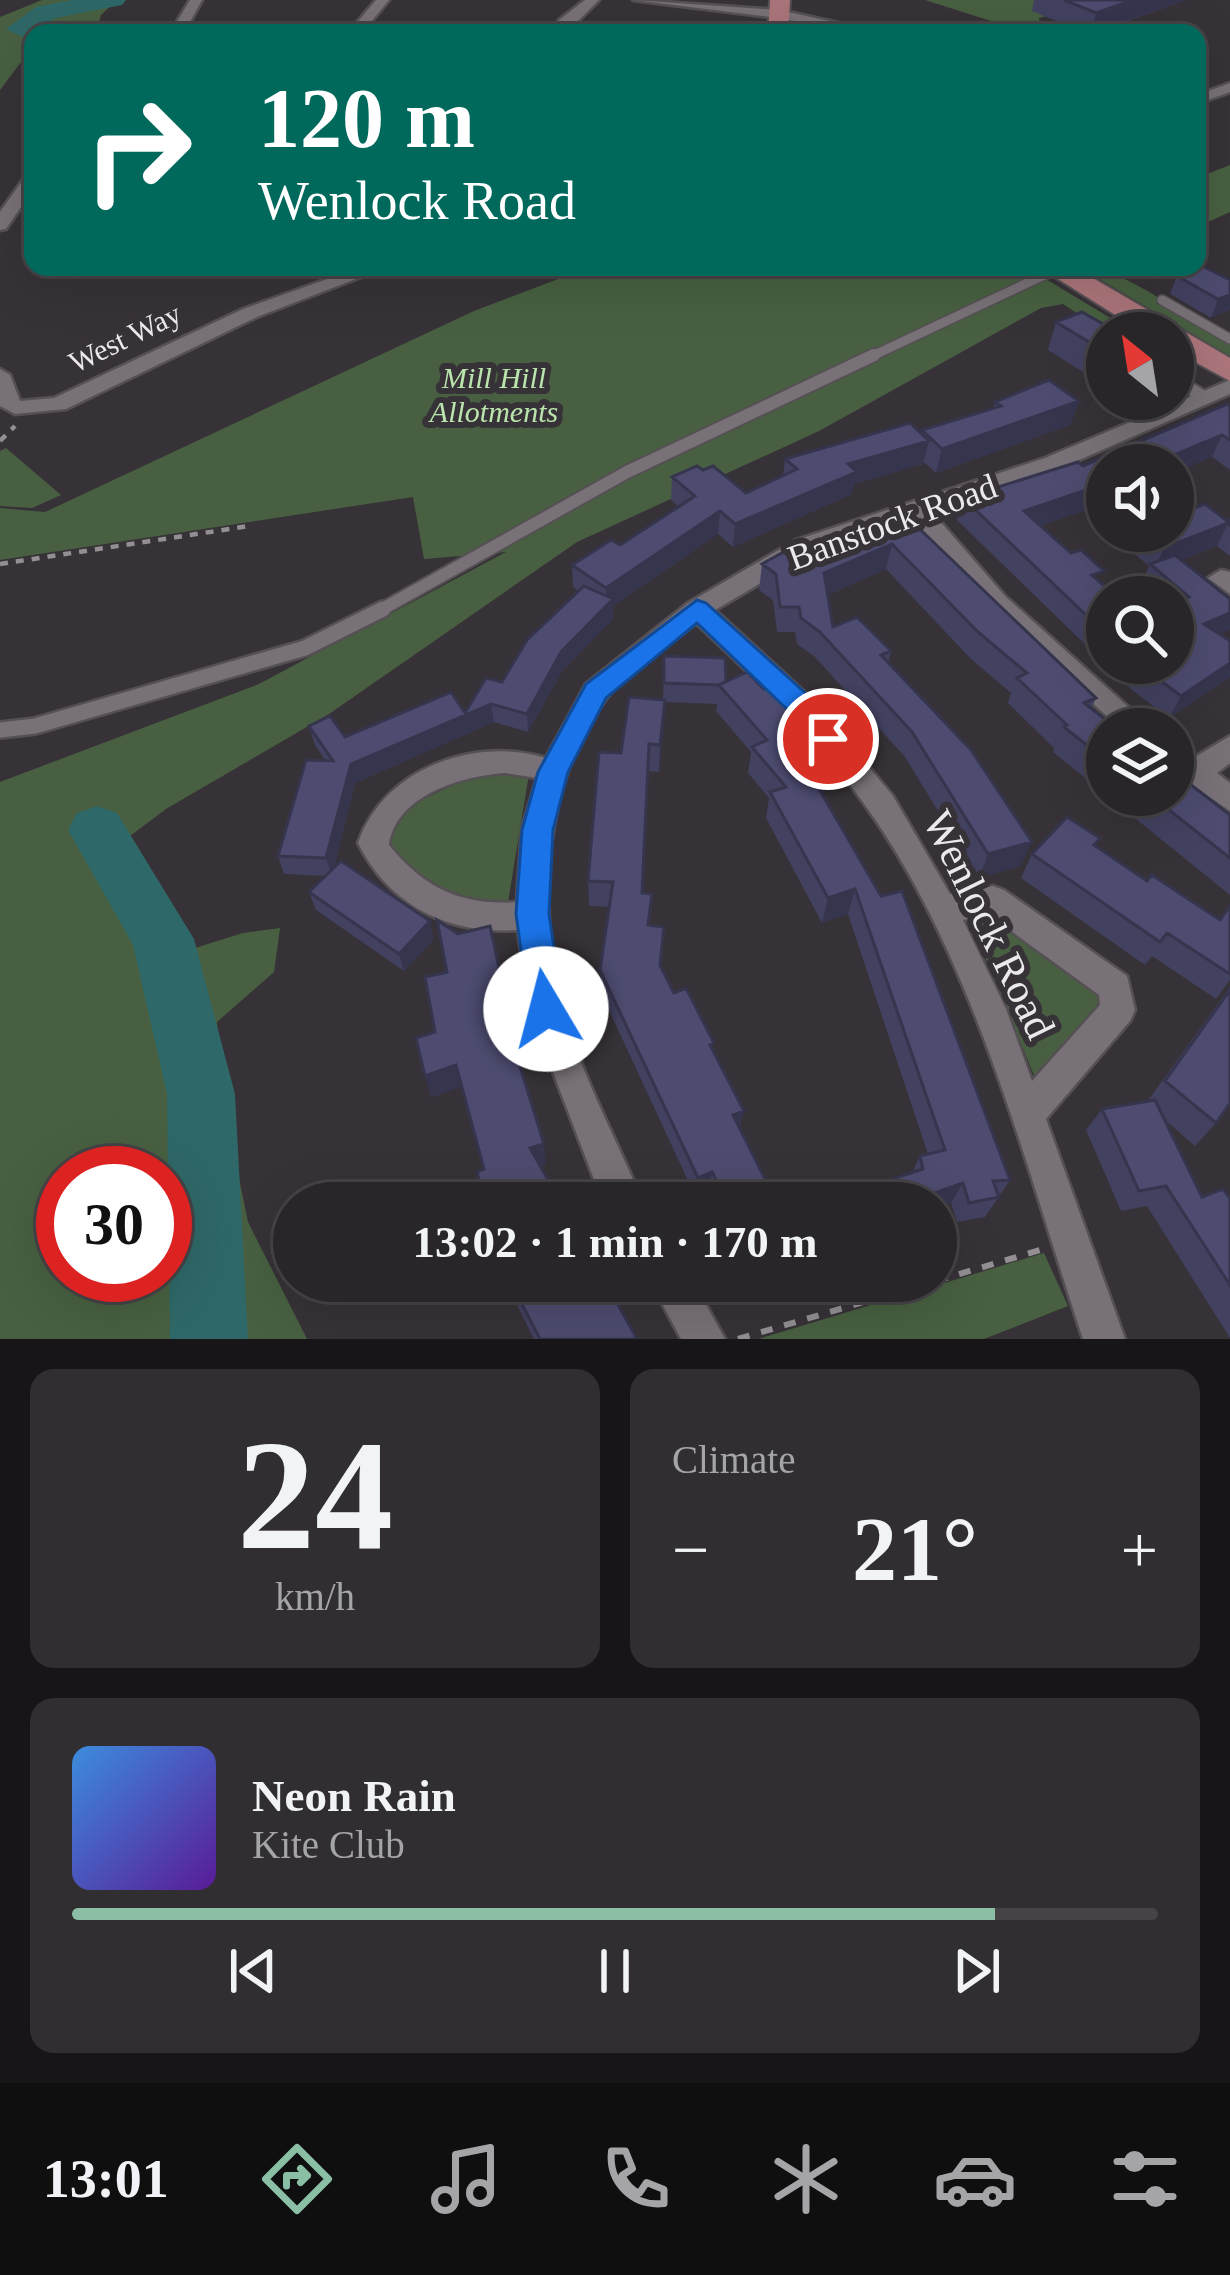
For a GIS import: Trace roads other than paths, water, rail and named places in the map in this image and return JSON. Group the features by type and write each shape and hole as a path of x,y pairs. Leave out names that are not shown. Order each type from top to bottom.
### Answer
{"main road":[{"path":"1069,276 1130,312"},
{"path":"1194,350 1230,371"}],"street":[{"path":"363,24 383,0"},
{"path":"568,24 592,0"},
{"path":"640,0 782,12 836,24"},
{"path":"1,222 24,190"},
{"name":"West Way","path":"0,375 7,401 31,409 58,404 250,314 353,276"},
{"name":"Banstock Road","path":"612,1182 546,1009 532,914 537,830 553,772 596,691 697,609 805,546 1053,463 1217,391"},
{"path":"916,508 996,602 1112,708"},
{"name":"Wenlock Road","path":"697,609 814,722 881,805 942,910 989,1010 1104,1339"},
{"path":"1194,761 1230,747"},
{"path":"532,914 470,917 454,912 388,866 373,843 382,812 415,789 459,770 514,761 553,772"},
{"path":"1194,773 1230,800"},
{"path":"942,910 993,900 1115,987 1118,1010 1027,1113"},
{"path":"682,1302 704,1339"}],"lane":[{"path":"0,730 35,726 305,648 627,472 1038,276"},
{"path":"1162,300 1230,339"}],"waterway":[{"path":"26,24 45,12 114,0"},
{"path":"24,25 18,29 24,31"},
{"path":"97,830 163,939 201,1094 209,1339"}],"park label":[{"name":"Mill Hill Allotments","path":"494,395"}]}
